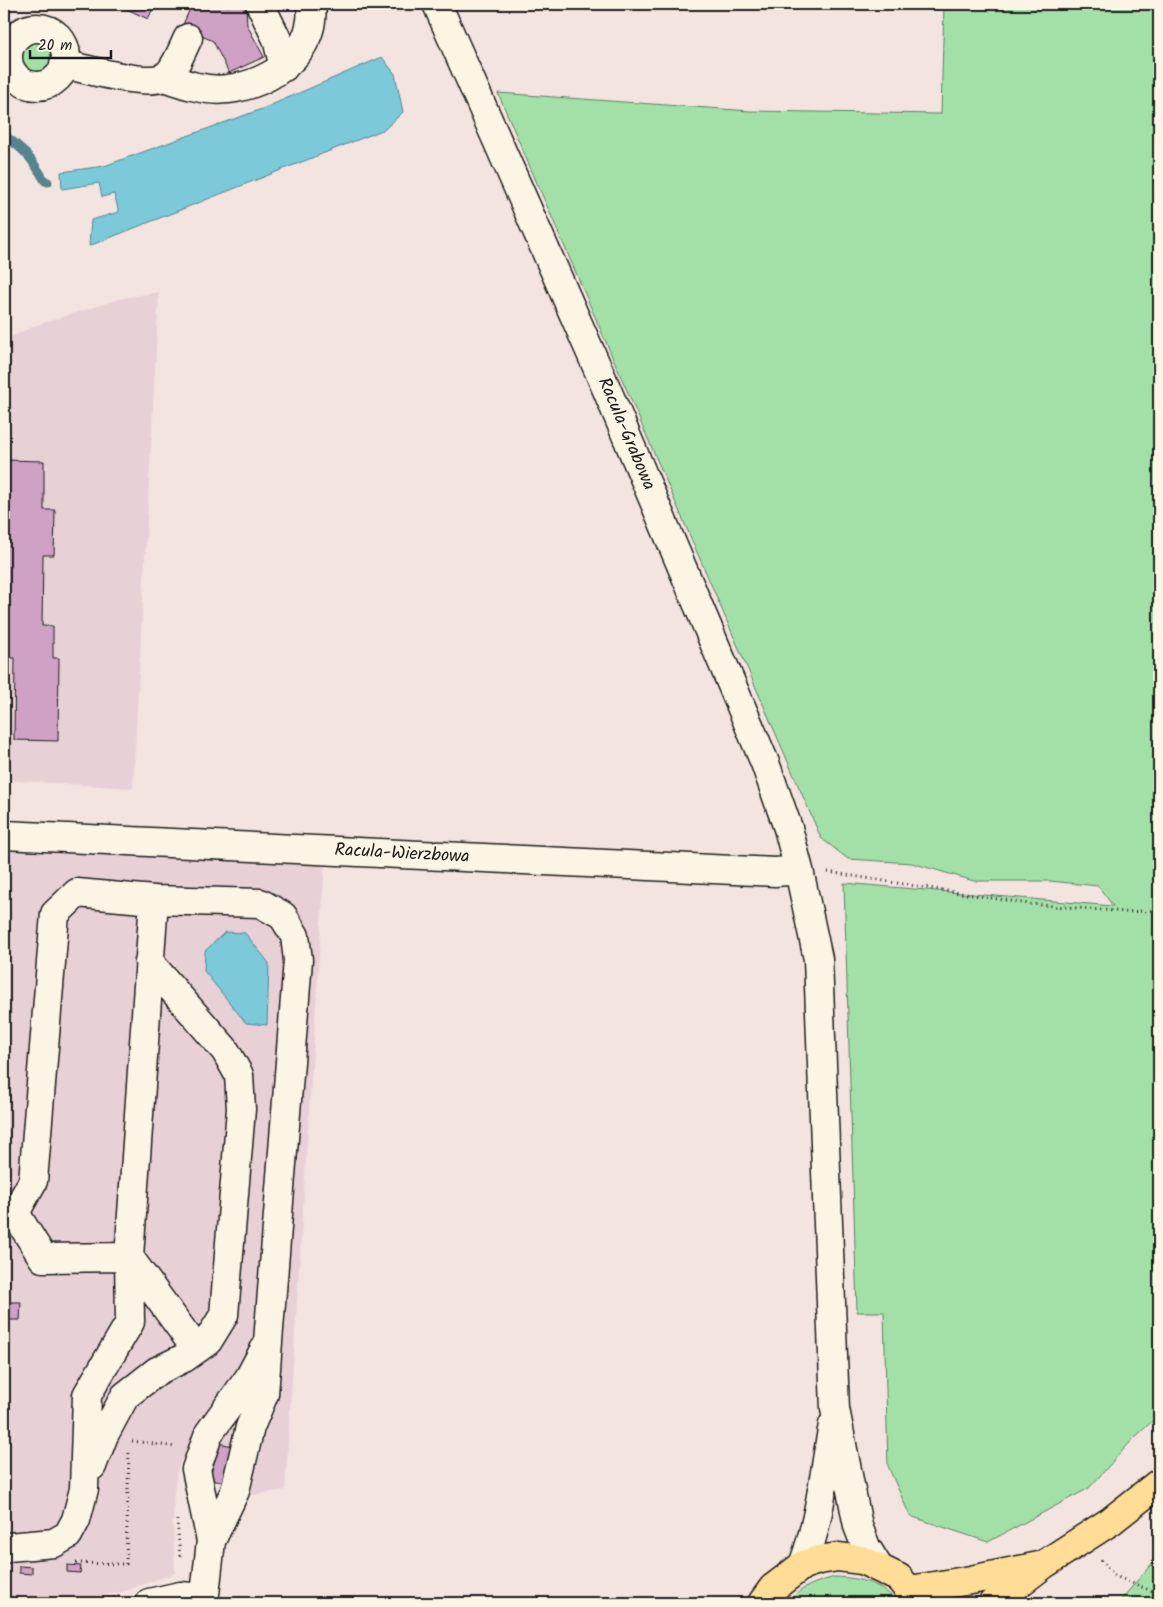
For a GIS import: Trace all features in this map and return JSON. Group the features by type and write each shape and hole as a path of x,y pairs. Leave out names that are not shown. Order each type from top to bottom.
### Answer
{"main road":[{"path":"993,1603 1043,1565 1111,1521 1159,1482"},
{"path":"762,1603 773,1588 803,1565 838,1557 862,1560 899,1578 914,1597 972,1580 1043,1565"}],"street":[{"path":"260,4 277,39 284,67"},
{"path":"64,64 111,76 150,80 164,77 194,87 228,89 259,81 284,67 300,50 307,35 310,27 311,4"},
{"name":"Racula-Grabowa","path":"437,4 602,376 757,745 788,828 800,870 818,959 835,1409"},
{"path":"44,28 53,32 65,48 66,58 64,64 59,75 52,82 34,86 7,74 10,44 24,30 44,28"},
{"path":"164,77 174,66 188,38"},
{"name":"Racula-Wierzbowa","path":"4,835 765,872 800,870"},
{"path":"129,1257 43,1258 10,1213 33,1182 54,914 77,893 154,900 260,903 283,916 295,936 298,960 264,1394 250,1427 235,1492 211,1541"},
{"path":"84,1488 87,1395 130,1322 129,1257 154,900"},
{"path":"4,1549 8,1547 54,1543 68,1535 76,1520 84,1488 104,1435 125,1396 157,1371 184,1358 208,1341 224,1315 241,1109 239,1076 224,1050 149,962"},
{"path":"129,1257 196,1349"},
{"path":"140,1598 180,1596 204,1601 211,1541 196,1469 209,1434 249,1378 268,1342"},
{"path":"803,1565 809,1550 819,1502 835,1409"},
{"path":"835,1409 858,1526 866,1547 879,1568"}],"path":[{"path":"800,870 863,877 1029,904 1126,912 1159,910"},
{"path":"66,1563 126,1564 130,1441 203,1450"},
{"path":"178,1514 180,1557"},
{"path":"1085,1539 1115,1576 1159,1594"},
{"path":"84,1603 140,1598"}],"shaded area":[{"path":"159,292 133,788 4,780 4,340 37,325 123,298"},
{"path":"4,845 88,849 88,854 96,856 99,850 325,862 285,1490 246,1496 233,1446 217,1443 213,1463 181,1459 174,1492 175,1573 122,1592 62,1603 4,1603"}],"green space":[{"path":"944,4 1159,4 1159,1415 1134,1438 1089,1488 988,1542 910,1516 888,1466 884,1312 857,1312 844,883 1113,906 1098,886 1050,881 974,881 912,863 848,859 821,838 498,93 750,111 941,114"},
{"path":"38,40 50,45 55,57 50,69 38,74 26,69 21,57 26,45"},
{"path":"1159,1555 1159,1603 1129,1603 1120,1601"},
{"path":"835,1577 862,1580 878,1586 898,1603 787,1603 797,1593 809,1586"}],"water":[{"path":"382,57 395,74 403,112 385,129 89,246 91,220 119,212 114,194 102,197 99,183 62,189 61,172 104,166 262,109"},
{"path":"225,932 245,933 269,963 267,1025 246,1023 204,971 205,951"}],"building":[{"path":"116,4 155,4 148,19"},
{"path":"192,4 240,5 246,8 247,25 264,57 229,73 213,41 182,27"},
{"path":"4,460 44,461 44,510 55,510 54,555 43,555 42,626 53,626 53,658 59,658 58,741 14,740 15,658 9,658 9,628 4,628"},
{"path":"4,1302 21,1302 20,1320 4,1320"},
{"path":"217,1443 234,1446 229,1483 210,1480"},
{"path":"67,1565 81,1566 80,1573 67,1572"},
{"path":"19,1566 32,1567 32,1574 19,1573"}],"waterway":[{"path":"4,135 28,155 45,181 48,182"}]}
